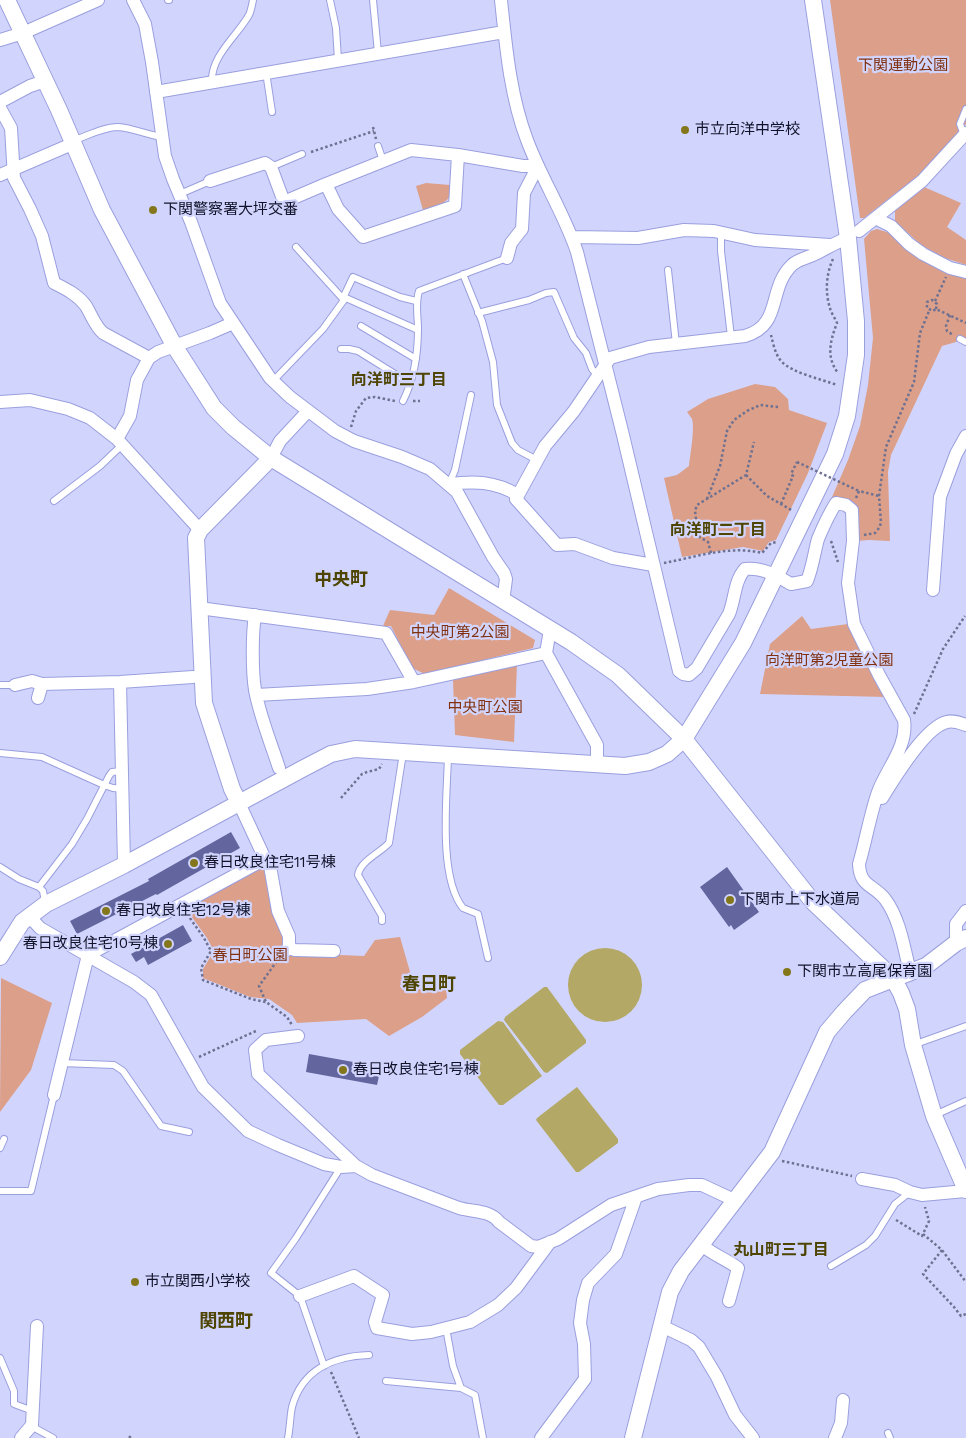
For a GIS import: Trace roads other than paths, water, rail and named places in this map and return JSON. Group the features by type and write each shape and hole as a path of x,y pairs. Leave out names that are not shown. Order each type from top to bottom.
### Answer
{"street":[{"path":"7,0 24,33 102,210 175,347 214,408 233,427 272,458 550,630 618,675 684,739 813,902 892,978 901,993 907,1009 913,1046 934,1116 966,1190 922,1195 895,1185 862,1179"},
{"path":"0,40 24,33 98,0"},
{"path":"133,0 145,24 164,156 191,222 220,303 274,381 290,397 354,441 402,456 430,469 457,492 504,573 506,579 503,602"},
{"path":"501,0 510,79 516,108 538,166 572,237 589,295 675,662 679,671 689,675 696,668 729,614 740,574 745,569 760,570 791,584 807,581 813,567 818,540 836,504 846,505 852,510 853,541 848,583 854,624 904,720 906,728 904,740 886,772 877,793 860,864 860,874 865,883 881,894 887,901 895,918 910,972"},
{"path":"0,957 22,922 46,904 124,865 304,768 344,750 355,749 626,766 648,762 666,754 684,739 743,643 835,454 847,416 852,390 857,338 854,234 813,0"},
{"path":"156,92 504,32"},
{"path":"0,102 30,86 45,81"},
{"path":"0,108 11,128 14,178 42,236 54,283 76,295 85,305 103,334 149,358"},
{"path":"653,564 613,558 575,544 557,545 516,499 545,446 574,411 610,358 649,347 755,333 764,326 771,312 776,290 793,264 833,249 854,234 922,180 965,134"},
{"path":"0,175 72,143"},
{"path":"210,181 265,164 271,167 284,202 411,150 458,155 523,166 538,166"},
{"path":"326,184 338,209 363,237 455,206 458,155"},
{"path":"508,258 511,243 523,225 524,193 538,166"},
{"path":"875,218 891,226 909,244 923,254 950,268 966,272"},
{"path":"572,237 638,238 684,230 714,231 755,240 833,249"},
{"path":"120,442 130,416 137,380 149,358 158,352 233,323"},
{"path":"0,402 30,400 68,409 90,418 120,442 200,530"},
{"path":"308,411 280,441 272,458 200,530 196,538 196,548 204,703 232,789 265,860 270,866 278,911 289,936 286,950 334,951"},
{"path":"933,590 940,497 966,436"},
{"path":"448,484 483,482 510,490 518,495"},
{"path":"199,608 386,633 414,682"},
{"path":"255,615 253,627 256,695 279,768"},
{"path":"550,630 546,653 598,745 597,764"},
{"path":"256,695 367,689 414,682 546,653"},
{"path":"15,685 32,681 42,684 120,682 193,677"},
{"path":"120,682 124,865"},
{"path":"38,698 42,684"},
{"path":"872,813 898,772 930,732 944,722 949,721 966,725"},
{"path":"54,1095 88,955 265,860"},
{"path":"633,1438 670,1292 681,1271 772,1152 827,1032 865,990 926,966 961,940 956,924 966,911"},
{"path":"29,916 40,928 134,982 151,995 203,1087 248,1131 310,1159 341,1167 356,1166"},
{"path":"295,1030 266,1040 255,1050 258,1074 356,1166 372,1175 459,1208 472,1212 488,1213 530,1246 538,1247 550,1242 611,1205 658,1189 702,1185 734,1200"},
{"path":"541,1438 585,1379 584,1344 580,1324 583,1300 588,1283 616,1254 636,1197"},
{"path":"300,1296 354,1276 383,1295 376,1322 377,1328 412,1334 446,1328 470,1322 498,1305 516,1288 550,1242"},
{"path":"701,1244 708,1251 727,1260 738,1268 729,1301"},
{"path":"21,1438 31,1426 37,1326"},
{"path":"668,1330 691,1340 699,1347 734,1415 753,1438"},
{"path":"835,1438 841,1424 843,1400"}],"lane":[{"path":"212,81 215,63 250,14 253,0"},
{"path":"330,0 336,28 338,60"},
{"path":"373,0 378,53"},
{"path":"266,72 272,112"},
{"path":"965,134 960,124 966,108"},
{"path":"72,143 112,128 126,128 150,136 162,137"},
{"path":"378,146 383,161"},
{"path":"271,167 302,154"},
{"path":"180,194 210,181"},
{"path":"721,233 721,251 731,337"},
{"path":"296,248 344,300"},
{"path":"403,401 411,384 416,359 418,330 416,301 419,291 508,258"},
{"path":"668,270 676,344"},
{"path":"462,274 482,321 493,362 497,405 512,443 518,450 537,460"},
{"path":"274,381 323,330 344,300 353,276 416,301"},
{"path":"478,313 554,292 574,338 586,353 592,369 598,376"},
{"path":"344,300 346,298 418,330"},
{"path":"361,326 416,359"},
{"path":"340,349 358,351 411,384"},
{"path":"448,484 455,470 471,396"},
{"path":"54,501 100,466 120,442"},
{"path":"0,685 15,685"},
{"path":"382,921 382,916 358,875 362,865 389,843 403,752"},
{"path":"0,753 42,757 104,785 123,789"},
{"path":"448,755 445,848 453,887 463,908 478,914 488,958"},
{"path":"39,887 72,844 88,819 112,772 122,771"},
{"path":"0,867 19,879 39,887 43,891 46,904"},
{"path":"913,1046 966,1026"},
{"path":"61,1063 114,1065 123,1071 161,1126 189,1132"},
{"path":"0,1191 31,1191 54,1095"},
{"path":"934,1116 966,1101"},
{"path":"0,1148 4,1138"},
{"path":"325,1365 300,1296 271,1272 296,1238 341,1167"},
{"path":"831,1266 866,1245 875,1236 895,1204 910,1192"},
{"path":"446,1328 453,1366 461,1388"},
{"path":"288,1438 292,1407 307,1378 325,1365 352,1356 369,1355"},
{"path":"0,1358 14,1391 14,1404 33,1411"},
{"path":"386,1381 461,1388 475,1395 483,1438"},
{"path":"31,1426 52,1438"}],"place":[{"name":"市立向洋中学校","path":"685,130"},
{"name":"下関警察署大坪交番","path":"153,210"},
{"name":"春日改良住宅11号棟","path":"194,863"},
{"name":"下関市上下水道局","path":"730,900"},
{"name":"春日改良住宅12号棟","path":"106,911"},
{"name":"春日改良住宅10号棟","path":"168,944"},
{"name":"下関市立高尾保育園","path":"787,972"},
{"name":"春日改良住宅1号棟","path":"343,1070"},
{"name":"市立関西小学校","path":"135,1282"}],"district":[{"name":"向洋町三丁目","path":"399,380"},
{"name":"向洋町二丁目","path":"718,530"},
{"name":"中央町","path":"341,580"},
{"name":"春日町","path":"429,985"},
{"name":"丸山町三丁目","path":"781,1250"},
{"name":"関西町","path":"226,1322"}],"park label":[{"name":"下関運動公園","path":"903,66"},
{"name":"中央町第2公園","path":"460,633"},
{"name":"向洋町第2児童公園","path":"829,661"},
{"name":"中央町公園","path":"485,708"},
{"name":"春日町公園","path":"250,956"}]}
